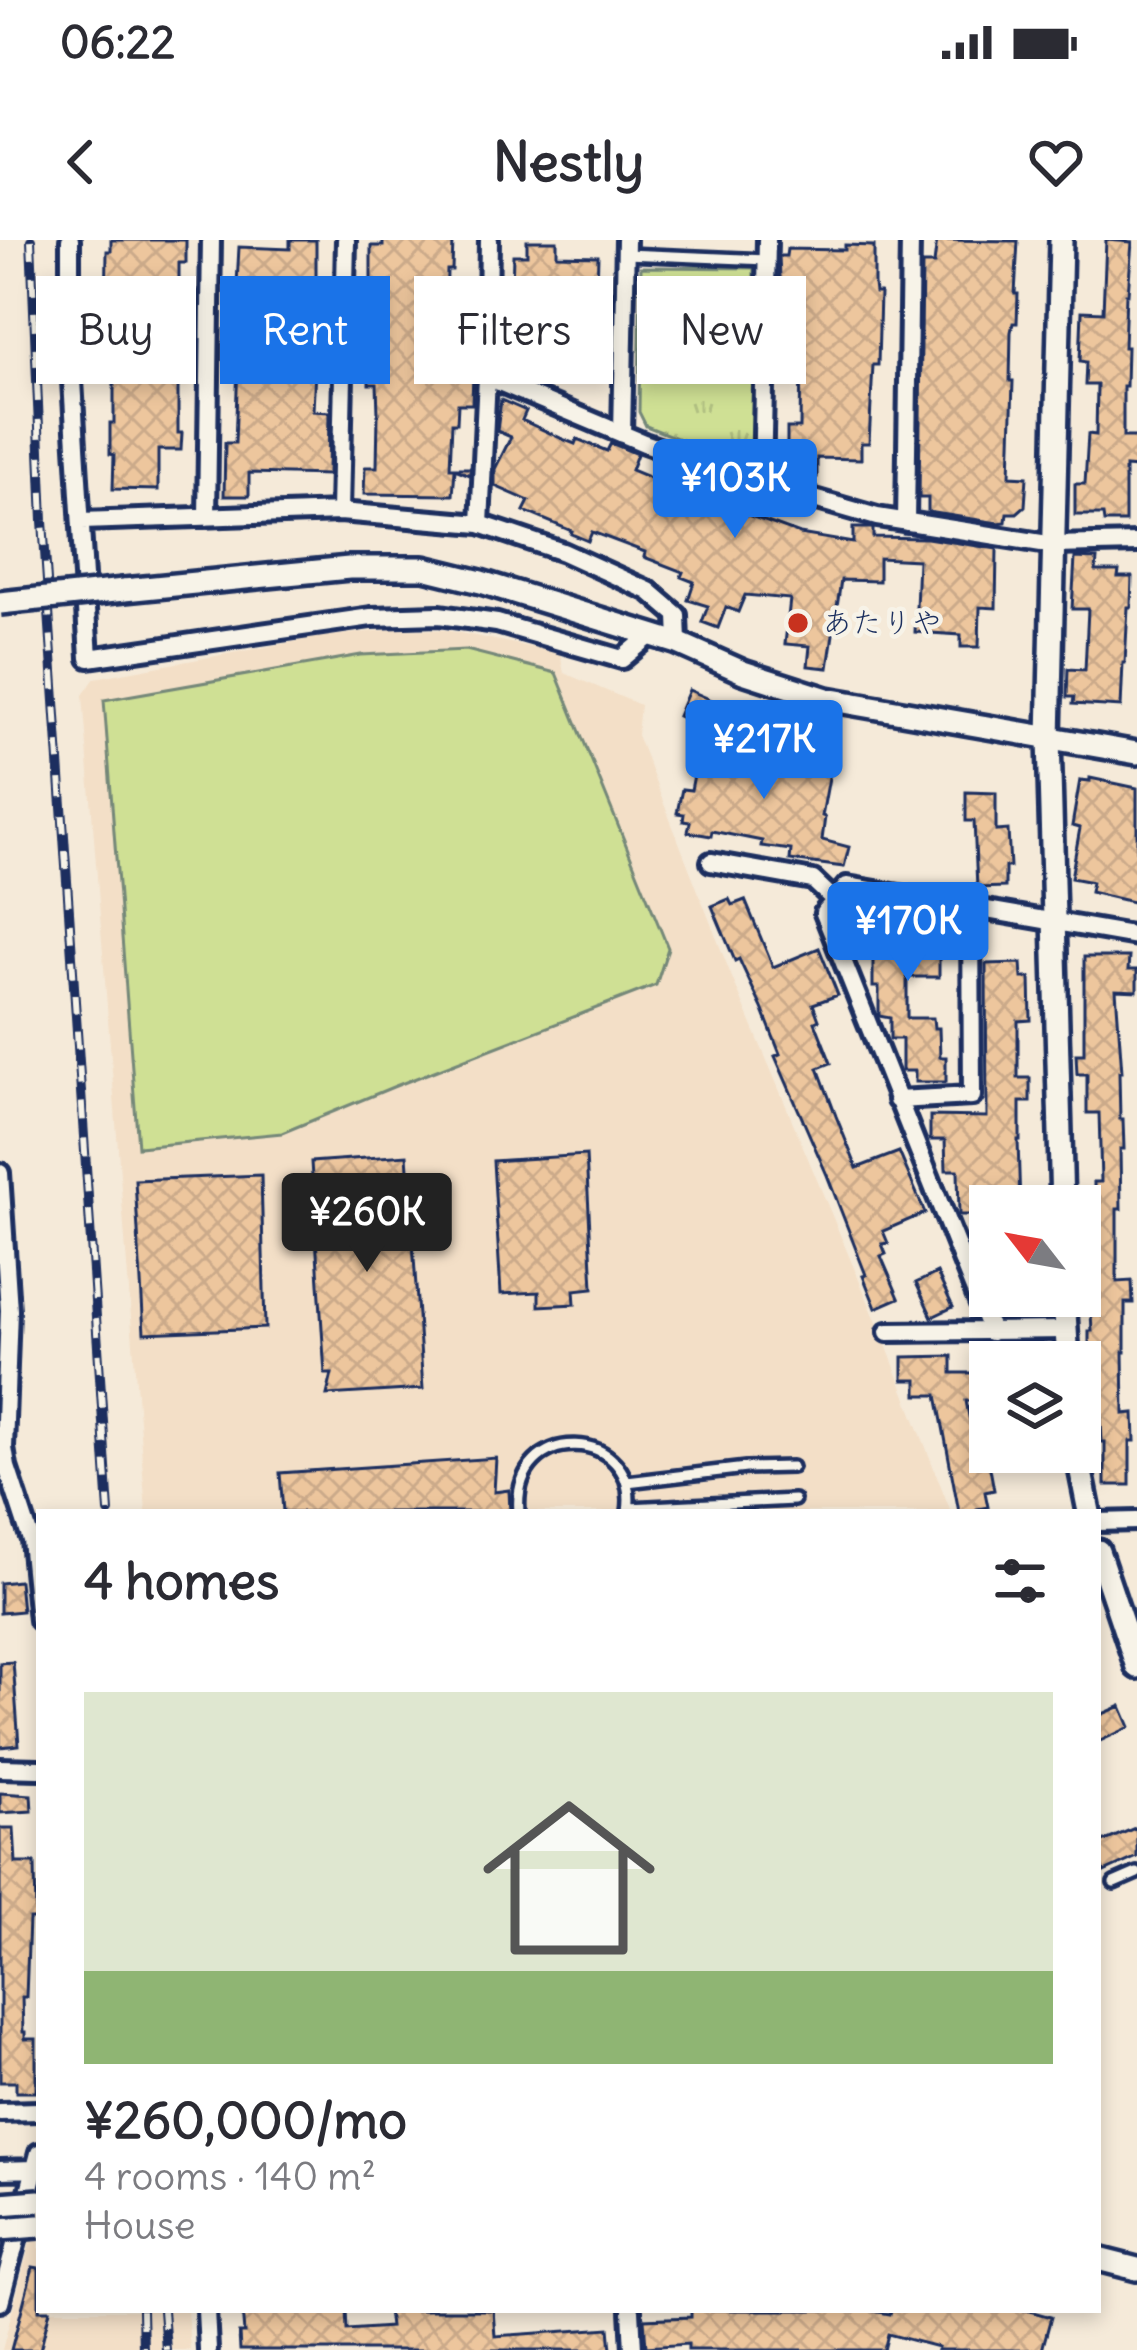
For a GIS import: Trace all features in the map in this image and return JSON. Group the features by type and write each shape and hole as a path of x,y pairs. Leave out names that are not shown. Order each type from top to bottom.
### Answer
{"street":[{"path":"70,240 70,348 88,658 370,617 439,615 497,623 622,658 652,634"},
{"path":"207,517 211,240"},
{"path":"340,512 346,240"},
{"path":"488,276 489,240"},
{"path":"762,484 767,240"},
{"path":"906,522 910,240"},
{"path":"1061,240 1049,738 1061,1185"},
{"path":"622,434 626,247"},
{"path":"480,524 487,384"},
{"path":"504,384 622,434 762,484 878,517 1054,544 1137,543"},
{"path":"82,521 340,512 480,524 563,552 649,591 677,616 678,643"},
{"path":"0,603 350,568 424,568 652,634 827,699 1137,753"},
{"path":"711,862 813,880 835,901"},
{"path":"991,1332 824,913 847,886 1137,936"},
{"path":"897,1100 972,1096 970,906"},
{"path":"0,1173 2,1448 31,1540 36,1590"},
{"path":"1065,1317 1066,1341"},
{"path":"888,1332 1065,1330"},
{"path":"1081,1473 1088,1509"},
{"path":"0,1506 13,1487"},
{"path":"1101,1522 1137,1521"},
{"path":"1101,1560 1137,1667"},
{"path":"0,1768 36,1769"},
{"path":"0,2112 36,2111"},
{"path":"0,2170 36,2161"},
{"path":"0,2302 4,2272 36,2164"},
{"path":"0,2204 36,2200"},
{"path":"0,2229 36,2226"},
{"path":"1101,2260 1137,2269"},
{"path":"206,2313 208,2350"},
{"path":"631,2313 633,2350"}],"lane":[{"path":"626,247 766,260"},
{"path":"520,1509 518,1496 530,1465 558,1446 575,1444 592,1447 619,1467 627,1482 628,1509"},
{"path":"627,1482 792,1467"},
{"path":"645,1509 794,1500"},
{"path":"1114,1883 1137,1873"}],"shaded area":[{"path":"395,629 445,630 560,653 564,673 640,705 637,735 950,1509 146,1509 83,695 95,678 320,637"},
{"path":"36,2220 36,2313 187,2313 190,2350 2,2350"}],"green space":[{"path":"641,267 754,268 754,276 641,276"},
{"path":"639,384 753,384 752,456 743,464 646,426 639,412"},
{"path":"466,650 556,673 668,948 656,985 282,1133 138,1147 104,700 361,655"}],"building":[{"path":"111,240 186,240 186,263 179,263 179,276 107,276 107,251 111,251"},
{"path":"290,240 316,240 316,276 237,276 239,247 290,249"},
{"path":"383,240 453,241 452,270 447,270 447,276 414,276 414,384 473,384 472,404 458,404 457,423 452,423 450,468 470,468 470,475 455,469 453,495 364,494 365,467 377,467 377,384 390,384 390,276 371,276 371,246 383,246"},
{"path":"937,240 1018,241 1017,323 1011,332 1010,476 1027,477 1025,506 1017,513 1007,513 1006,522 928,512 928,498 919,498 922,264 934,264"},
{"path":"1106,240 1132,242 1123,437 1137,437 1137,468 1125,467 1125,522 1104,522 1103,515 1075,515 1075,484 1085,484 1088,434 1096,435 1097,385 1085,385 1086,362 1080,361 1082,311 1103,312"},
{"path":"527,241 557,241 557,255 598,256 597,276 512,276 513,255 527,255"},
{"path":"845,245 874,246 875,293 880,293 869,443 861,443 861,459 817,458 817,477 787,477 787,428 800,428 801,384 806,384 806,276 780,276 779,256 786,256 787,249 845,250"},
{"path":"114,384 178,384 181,450 158,450 158,490 113,489 110,423 114,423"},
{"path":"237,384 314,384 313,411 329,412 328,475 249,473 249,496 224,496 225,443 235,443"},
{"path":"501,400 526,411 522,420 575,444 577,439 607,451 611,443 637,454 631,470 667,485 669,481 729,499 726,507 800,534 853,543 853,528 871,528 873,537 927,538 997,549 996,608 980,607 979,647 961,647 961,635 915,632 918,560 879,558 879,581 841,580 828,668 808,666 810,646 785,644 790,599 745,595 738,612 726,607 718,628 702,622 708,606 688,600 694,582 681,577 683,572 592,532 588,541 571,534 524,511 529,501 495,486 495,469 511,437 497,431"},
{"path":"1075,558 1097,559 1096,571 1119,571 1118,577 1132,577 1121,707 1073,704 1074,697 1067,697 1068,669 1085,670 1088,609 1072,609"},
{"path":"689,690 725,706 713,732 678,716"},
{"path":"764,749 832,761 822,840 849,847 844,867 790,860 791,850 761,846 762,841 712,831 711,836 688,832 690,822 677,813 682,789 691,790 699,750 745,758 746,751 763,755"},
{"path":"1080,780 1137,788 1137,903 1090,892 1092,882 1071,878 1080,828 1072,826"},
{"path":"966,792 996,793 996,831 1008,830 1010,867 1005,867 1005,887 977,888 974,821 966,821"},
{"path":"729,899 732,905 745,900 773,967 819,948 838,995 813,1004 831,1063 818,1068 836,1116 857,1168 899,1152 925,1213 883,1231 888,1243 882,1244 886,1254 881,1256 899,1298 876,1308 827,1175 775,1056 780,1054 762,1008 712,906"},
{"path":"866,907 897,908 897,920 950,919 951,942 939,942 939,977 907,977 907,1018 933,1018 934,1028 939,1028 940,1057 946,1057 946,1082 915,1082 915,1071 902,1071 902,1039 890,1039 890,1018 879,1016 873,949 865,949"},
{"path":"1084,957 1129,957 1128,970 1137,970 1137,991 1116,990 1124,1149 1120,1149 1117,1282 1132,1281 1133,1303 1125,1303 1123,1352 1124,1414 1134,1413 1130,1485 1105,1485 1101,1341 1089,1341 1091,1317 1101,1317 1101,1185 1094,1182 1101,1182 1099,1113 1087,1113 1087,1074 1077,1074 1076,1054 1084,1054"},
{"path":"1021,963 1022,978 1030,978 1031,1020 1018,1021 1018,1078 1030,1078 1030,1102 1020,1102 1019,1185 969,1185 969,1215 959,1215 958,1170 946,1170 945,1140 930,1140 930,1116 987,1117 986,964"},
{"path":"407,1155 423,1389 327,1395 332,1374 325,1374 311,1162"},
{"path":"586,1155 593,1288 574,1290 575,1304 539,1306 539,1292 501,1294 493,1161"},
{"path":"261,1175 265,1328 144,1333 135,1180"},
{"path":"937,1273 953,1307 932,1317 916,1283"},
{"path":"952,1356 952,1373 969,1373 969,1473 991,1473 994,1490 985,1492 988,1507 958,1509 937,1395 917,1395 917,1380 903,1380 903,1357"},
{"path":"496,1458 494,1492 509,1490 510,1509 283,1509 280,1473"},
{"path":"19,1581 22,1611 0,1613 0,1583"},
{"path":"13,1662 19,1745 0,1747 0,1663"},
{"path":"1121,1706 1130,1727 1101,1741 1101,1715"},
{"path":"0,1793 31,1795 32,1811 0,1813"},
{"path":"1137,1827 1137,1857 1104,1872 1101,1843"},
{"path":"0,1828 14,1828 16,1863 35,1863 36,1919 29,1919 26,1997 22,1997 25,2039 36,2039 36,2092 16,2092 16,2082 0,2082"},
{"path":"36,2268 36,2313 49,2313 40,2350 11,2350"},
{"path":"242,2313 346,2313 347,2330 390,2327 388,2313 493,2313 495,2336 609,2328 611,2350 240,2350 239,2333 244,2333"},
{"path":"691,2313 1037,2313 1051,2317 1042,2350 937,2350 888,2334 884,2350 646,2347 644,2319 691,2317"}],"railway":[{"path":"31,240 43,521 109,1509"},
{"path":"142,2313 143,2350"},
{"path":"163,2313 166,2350"}],"place":[{"name":"あたりや","path":"798,623"}]}
